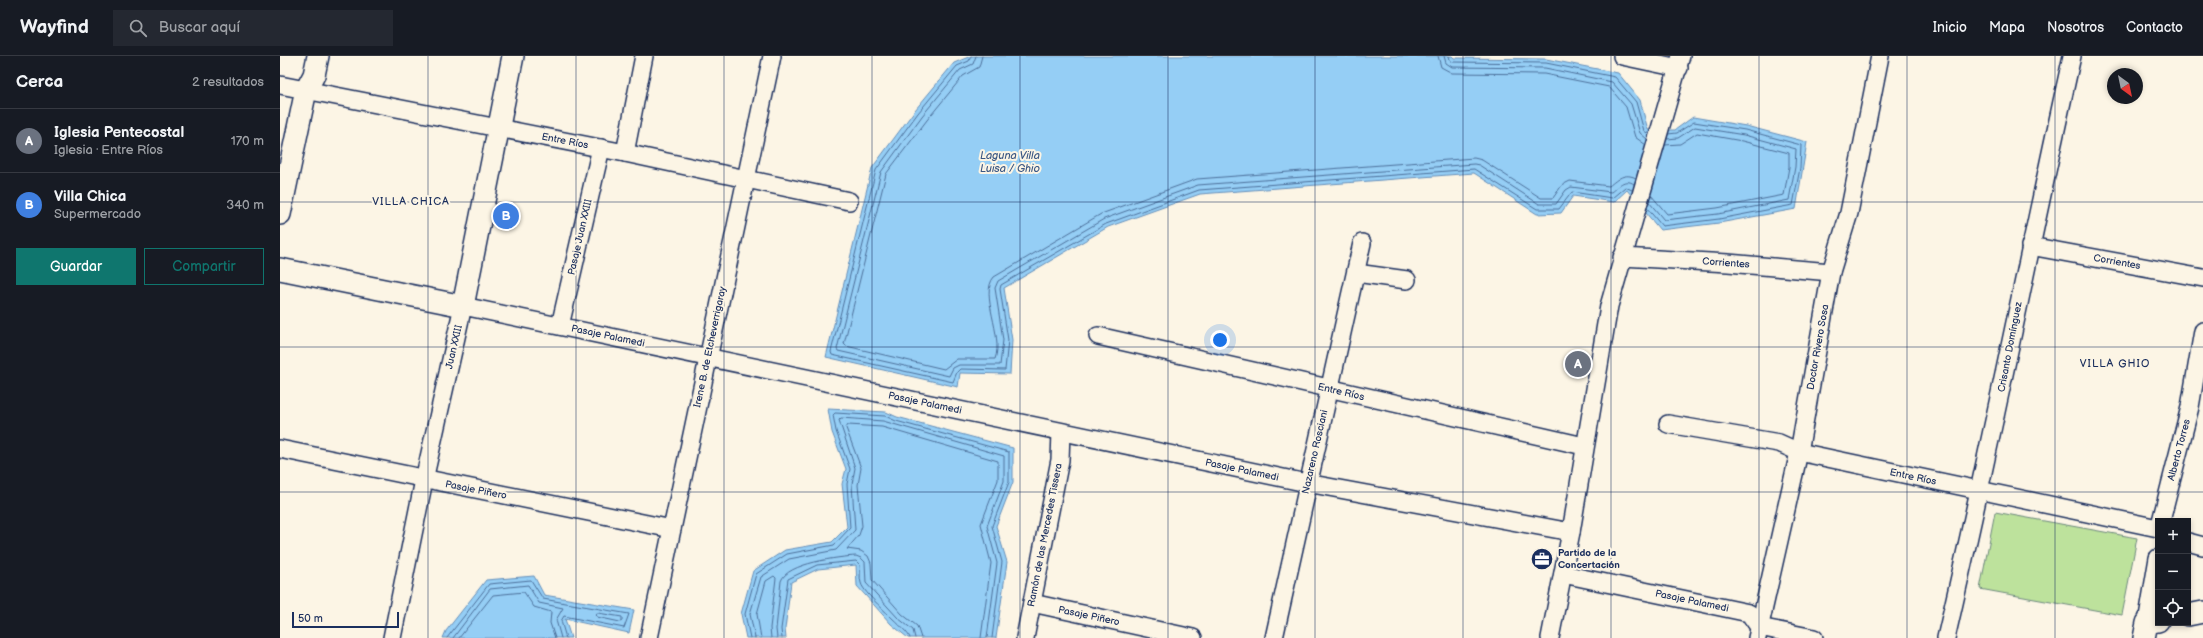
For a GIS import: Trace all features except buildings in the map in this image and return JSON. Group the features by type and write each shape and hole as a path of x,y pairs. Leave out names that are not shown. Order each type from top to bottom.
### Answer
{"street":[{"path":"280,214 306,90 314,75 318,56"},
{"name":"Juan XXIII","path":"392,638 424,480 463,306 513,56"},
{"path":"625,153 644,56"},
{"path":"1550,638 1571,532 1584,446 1609,306 1622,257 1680,62 1622,56"},
{"name":"Doctor Rivero Sosa","path":"1758,633 1799,452 1831,272 1849,213 1880,56"},
{"name":"Crisanto Domínguez","path":"1946,638 1980,492 2030,246 2072,56"},
{"name":"Irene B. de Etcheverrigaray","path":"649,638 708,356 747,180 769,57"},
{"name":"Entre Ríos","path":"280,85 601,148 849,201"},
{"name":"Pasaje Juan XXIII","path":"560,326 601,148"},
{"name":"Nazareno Rosciani","path":"1274,638 1307,484 1362,243"},
{"name":"Corrientes","path":"2030,246 2203,278"},
{"name":"Corrientes","path":"1622,257 1728,263 1831,272"},
{"name":"Pasaje Palamedi","path":"280,269 708,356 1307,484 1571,532"},
{"path":"1356,272 1407,280"},
{"name":"Alberto Torres","path":"2161,518 2197,408 2203,331"},
{"name":"Entre Ríos","path":"1098,336 1328,390 1584,446"},
{"name":"Entre Ríos","path":"1668,424 1779,443 1799,452 1980,492 2155,527"},
{"name":"Ramón de las Mercedes Tissera","path":"1025,638 1060,460 1061,432"},
{"name":"Pasaje Piñero","path":"280,449 424,480 672,529"},
{"path":"2191,543 2203,546"},
{"name":"Pasaje Palamedi","path":"1563,574 1750,613 1758,633"},
{"path":"2150,627 2155,584"},
{"name":"Pasaje Piñero","path":"1032,603 1193,638"},
{"path":"2191,614 2203,612"},
{"path":"1758,633 1814,638"}],"green space":[{"path":"1995,512 2137,538 2122,615 1980,589"}],"water":[{"name":"Laguna Villa Luisa / Ghio","path":"971,56 1452,56 1454,58 1546,59 1618,73 1640,100 1648,130 1675,130 1693,117 1746,126 1807,142 1796,209 1719,223 1660,230 1627,190 1614,202 1573,196 1561,213 1537,214 1474,173 1200,194 1108,227 1004,288 1012,340 1010,374 960,373 958,387 826,357 872,168 915,110 954,63"},
{"path":"828,409 886,412 897,417 1013,448 1013,482 996,526 1007,562 996,638 908,638 891,624 857,586 856,565 818,569 791,582 785,629 786,638 746,638 741,614 753,571 785,550 832,542 847,527 842,484 846,469 832,432"},
{"path":"534,576 544,595 634,610 629,633 565,619 571,638 443,638 446,631 486,580"}],"place":[{"name":"Villa Chica","path":"506,216"},
{"name":"Iglesia Pentecostal","path":"1578,364"},
{"name":"Partido de la Concertación","path":"1542,559"}],"district":[{"name":"VILLA CHICA","path":"411,201"},
{"name":"VILLA GHIO","path":"2115,363"}]}
